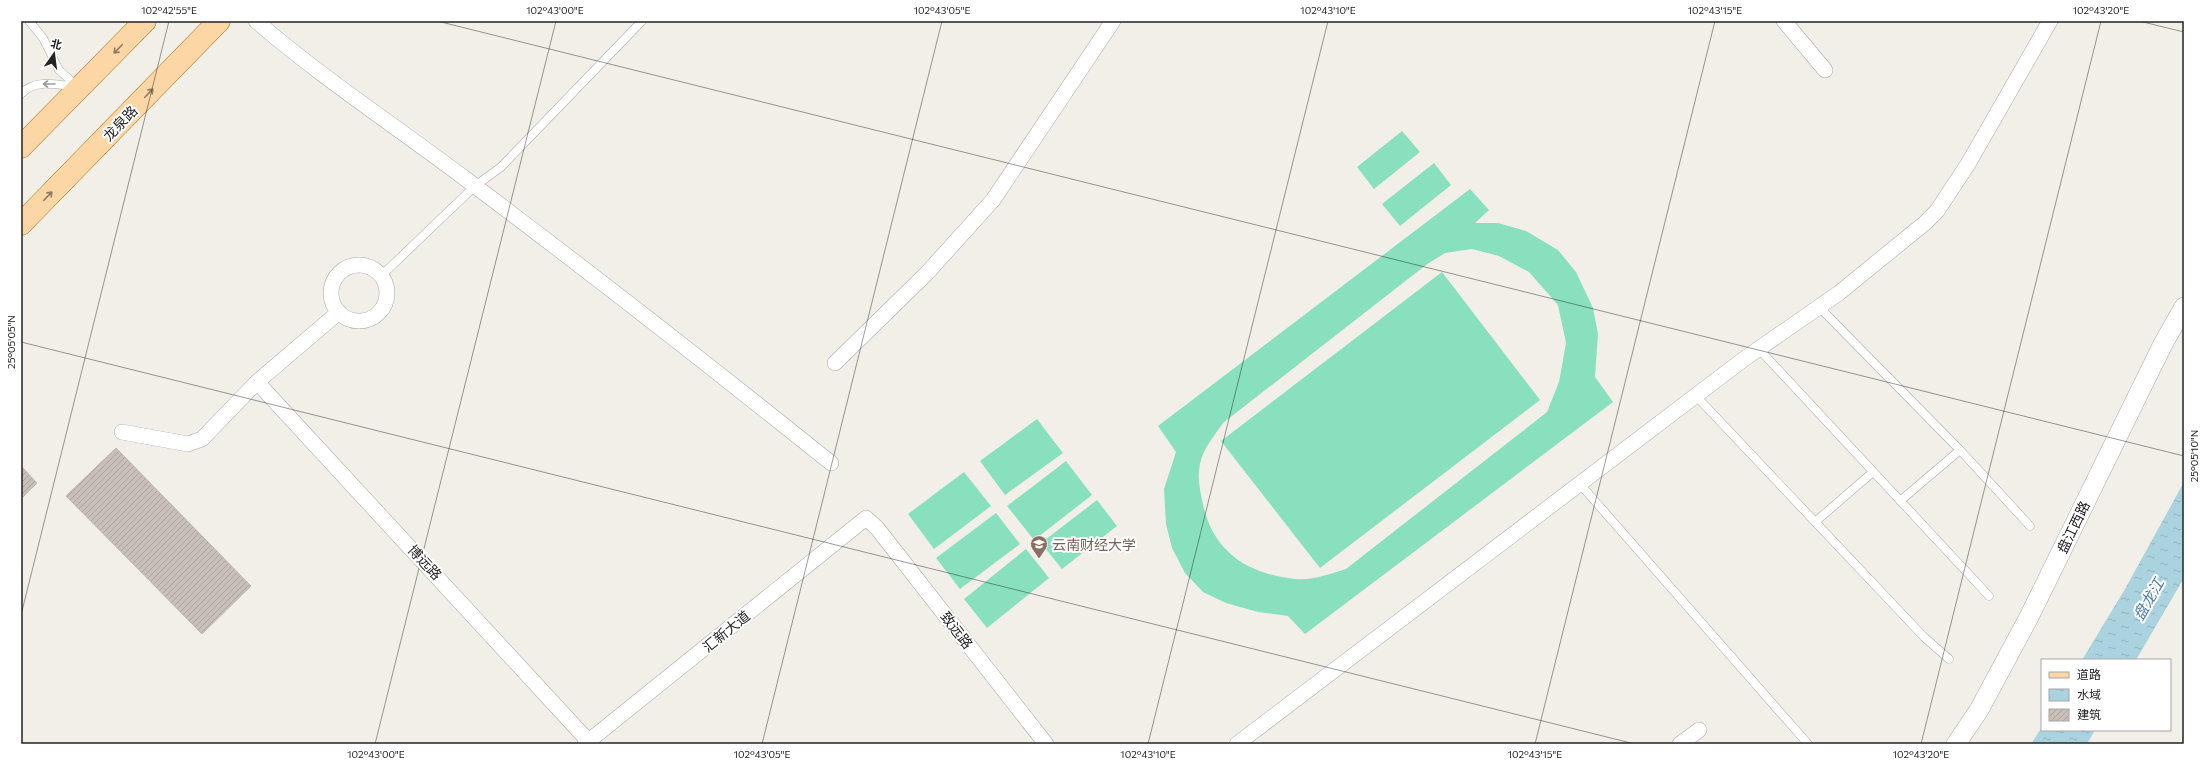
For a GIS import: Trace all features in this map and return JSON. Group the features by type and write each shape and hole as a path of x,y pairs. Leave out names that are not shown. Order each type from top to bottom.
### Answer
{"main road":[{"path":"21,147 145,21"},
{"name":"龙泉路","path":"21,224 219,21"}],"street":[{"path":"256,21 289,49 475,186 708,364 831,464"},
{"path":"835,363 927,273 993,200 1113,21"},
{"path":"1784,21 1825,70"},
{"path":"1237,744 1696,396 1819,307 1919,228 1937,211 1968,164 2050,21"},
{"path":"363,266 374,270 381,276 386,286 387,298 378,314 370,319 357,321 346,318 339,312 332,301 331,291 334,280 340,272 348,267 363,266"},
{"name":"盘江西路","path":"1956,744 1979,710 2029,617 2159,352 2184,307"},
{"path":"122,432 188,444 202,439 257,382 339,312"},
{"name":"博远路","path":"257,382 588,743"},
{"name":"汇新大道","path":"588,743 866,518"},
{"name":"致远路","path":"866,518 877,528 1046,744"},
{"path":"1680,744 1699,730"}],"lane":[{"path":"29,21 43,38 59,70 80,88"},
{"path":"381,276 475,186 501,167 642,21"},
{"path":"21,94 28,87 48,83 80,88"},
{"path":"1819,307 1960,450 2030,526"},
{"path":"1759,349 1989,596"},
{"path":"1696,396 1924,637 1949,659"},
{"path":"1900,501 1960,450"},
{"path":"1815,522 1873,472"},
{"path":"1580,484 1808,744"}],"green space":[{"path":"1402,131 1420,152 1374,189 1357,167"},
{"path":"1434,163 1451,185 1400,226 1382,204"},
{"path":"1470,189 1489,210 1475,223 1498,223 1526,231 1558,250 1576,272 1593,308 1598,334 1595,377 1613,402 1305,634 1288,616 1258,612 1226,603 1203,592 1185,573 1172,548 1166,524 1164,489 1176,452 1158,426","holes":["1472,249 1499,256 1529,272 1558,305 1566,343 1559,382 1547,412 1346,569 1314,578 1295,579 1262,572 1235,558 1224,548 1208,521 1199,485 1199,467 1203,454 1223,423 1426,265 1445,253"]},
{"path":"1442,272 1540,400 1320,568 1221,441"},
{"path":"1037,419 1063,453 1005,495 980,461"},
{"path":"1066,461 1092,495 1034,540 1007,506"},
{"path":"964,472 991,506 934,549 908,514"},
{"path":"1097,500 1117,526 1062,569 1041,543"},
{"path":"996,513 1020,544 960,589 936,558"},
{"path":"1026,549 1049,578 987,628 964,599"}],"water":[{"name":"盘龙江","path":"2184,482 2184,578 2137,659 2083,659 2125,589"},
{"path":"2041,729 2041,731 2094,731 2087,744 2031,744"}],"building":[{"path":"116,448 251,586 202,634 66,496"},
{"path":"21,466 37,483 21,499"}],"place":[{"name":"云南财经大学","path":"1039,559"}]}
